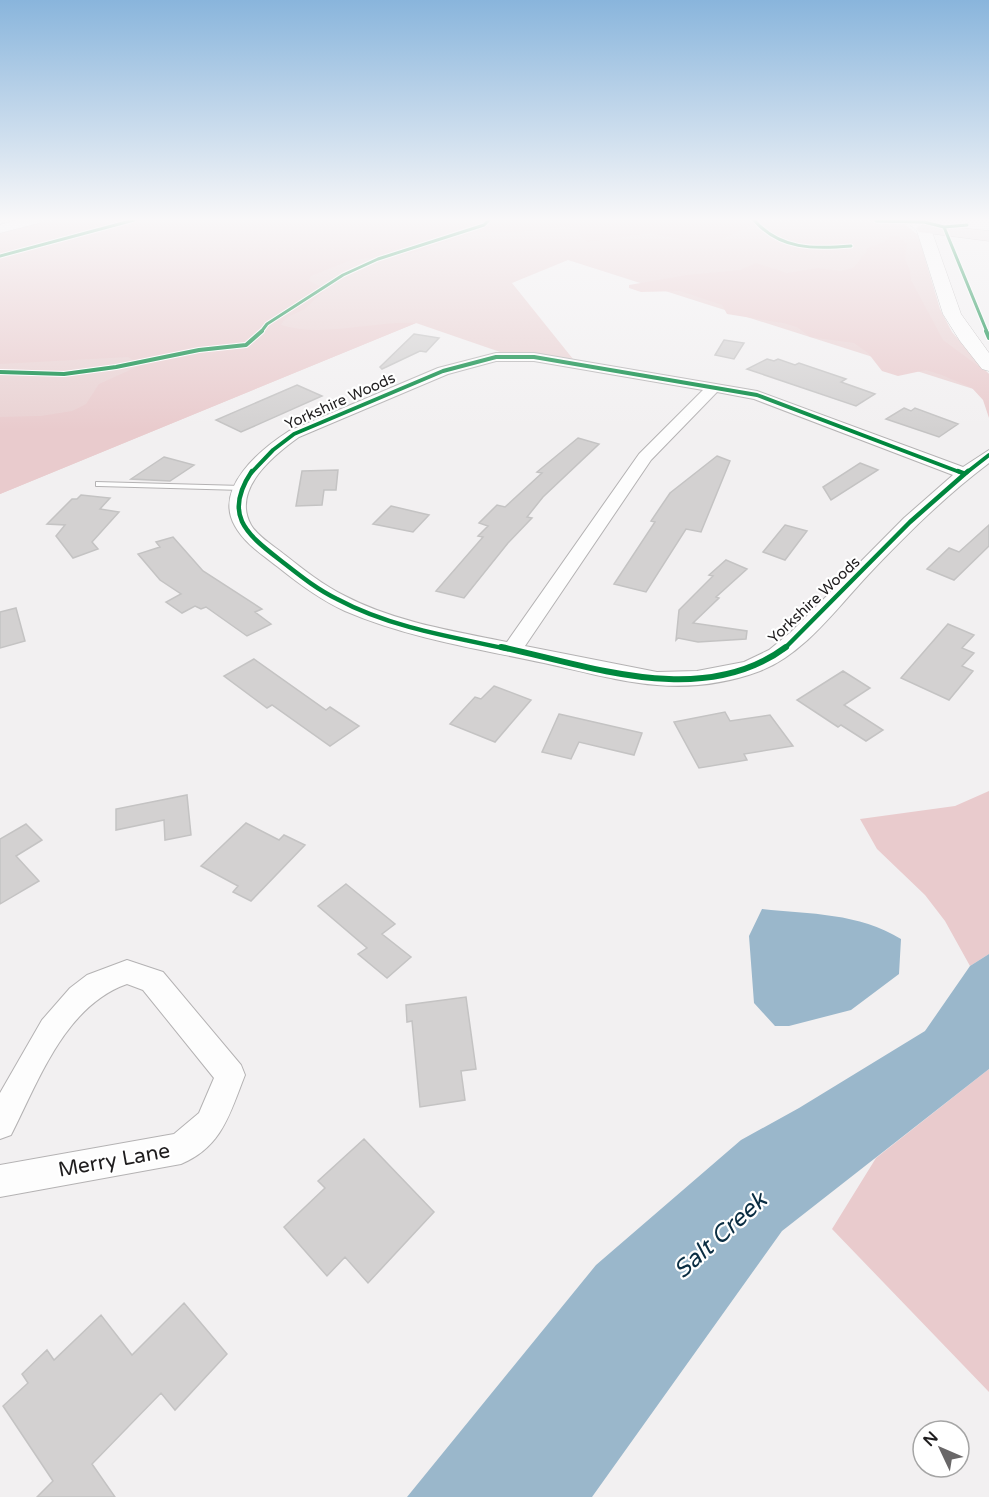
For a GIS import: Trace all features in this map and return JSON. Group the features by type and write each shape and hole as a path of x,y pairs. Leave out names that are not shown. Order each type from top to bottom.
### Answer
{"street":[{"path":"944,290 952,314 966,337 989,365"},
{"name":"Yorkshire Woods","path":"963,473 757,395 550,358 496,357 425,377 294,434 268,451 242,488 238,500 238,511 246,530 327,596 375,615 415,628 643,677 707,677 753,666 787,646 963,473 989,455"},
{"path":"512,650 645,457 714,387"},
{"name":"Merry Lane","path":"0,1124 47,1036 71,1006 98,983 127,972 153,981 230,1075 210,1124 181,1148 0,1181"}],"lane":[{"path":"99,484 242,488"}],"shaded area":[{"path":"0,290 518,290 573,359 537,354 506,354 416,323 0,494"},
{"path":"0,290 322,290 323,293 306,308 287,318 281,325 297,329 330,330 416,323 0,494 0,417 41,416 72,411 86,404 99,384 141,365 128,357 0,364"},
{"path":"635,290 916,290 943,340 989,374 989,418 983,400 972,388 926,370 898,376 882,371 868,353 854,343 810,337 797,327 783,323 727,314 722,305 680,291 641,292"},
{"path":"662,290 934,290 940,309 952,332 989,374 989,394"},
{"path":"989,791 989,954 970,966 945,921 925,895 877,849 860,819 955,806"},
{"path":"989,1069 989,1392 832,1229 876,1158"}],"water":[{"path":"762,909 834,916 885,930 901,939 899,974 851,1010 789,1026 775,1026 754,1003 749,936"},
{"name":"Salt Creek","path":"989,954 989,1069 782,1231 592,1497 407,1497 596,1265 741,1140 799,1108 925,1031 970,966"}],"building":[{"path":"414,334 439,338 426,352 420,351 382,369 380,367"},
{"path":"724,340 744,343 734,359 715,355"},
{"path":"767,359 774,361 778,359 795,365 799,363 846,379 841,382 875,394 856,406 747,369"},
{"path":"297,385 322,396 241,432 216,420"},
{"path":"904,408 911,411 915,408 958,424 939,437 886,419"},
{"path":"578,438 599,444 543,497 527,517 532,518 508,543 464,598 436,591 483,537 478,536 488,526 479,523 497,505 505,507 542,473 537,472"},
{"path":"717,456 730,461 701,532 686,529 646,592 614,584 655,522 651,521 670,493"},
{"path":"164,457 194,465 170,481 131,479"},
{"path":"860,463 878,470 831,500 823,487"},
{"path":"338,470 336,490 324,490 322,505 296,506 302,471"},
{"path":"81,495 110,498 100,509 119,512 92,542 98,549 73,558 56,536 65,525 47,524 72,499 77,499"},
{"path":"391,506 429,515 413,532 373,524"},
{"path":"785,525 807,531 785,560 763,552"},
{"path":"989,525 989,546 954,580 927,569 949,548 959,552"},
{"path":"173,537 203,571 262,609 255,612 271,624 247,636 206,607 201,609 195,606 182,613 166,602 181,594 160,580 138,554 160,547 156,542"},
{"path":"726,560 747,569 716,597 719,598 693,623 747,631 746,639 698,642 678,638 676,640 679,610 713,576 709,575"},
{"path":"16,608 25,641 0,648 0,612"},
{"path":"948,624 974,635 962,648 974,653 962,666 973,671 949,700 901,678"},
{"path":"254,659 326,710 330,707 359,726 330,746 272,705 267,708 224,676"},
{"path":"843,671 870,688 844,705 883,730 866,741 841,725 838,727 797,700"},
{"path":"494,686 531,700 495,742 450,724 475,697 481,699"},
{"path":"725,712 730,721 770,715 793,746 744,754 747,760 699,768 674,722"},
{"path":"559,714 642,733 634,755 579,742 571,759 542,752"},
{"path":"187,795 191,835 165,840 164,820 116,830 116,809"},
{"path":"246,823 279,840 284,835 305,845 251,901 233,892 238,886 201,866"},
{"path":"26,824 42,840 16,856 39,881 0,904 0,839"},
{"path":"346,884 395,924 382,934 411,957 387,978 358,954 367,948 318,906"},
{"path":"466,997 476,1069 461,1071 465,1100 420,1107 412,1021 407,1022 406,1005"},
{"path":"364,1139 434,1212 368,1283 345,1257 327,1276 284,1227 325,1188 318,1181"},
{"path":"184,1303 227,1354 175,1410 161,1393 92,1464 115,1497 37,1497 53,1481 3,1406 28,1383 22,1374 47,1350 54,1360 101,1315 132,1355"}],"cycle path":[{"path":"0,372 64,374 116,367 199,350 246,345 258,337 267,324 320,290"},
{"path":"969,290 989,338"},
{"path":"963,473 757,395 534,357 496,357 443,371 294,434 273,450 252,472 239,498 238,511 242,524 261,546 318,589 355,608 445,635 617,672 643,677 697,678 751,667 776,655 808,627 929,504 989,455"}]}
